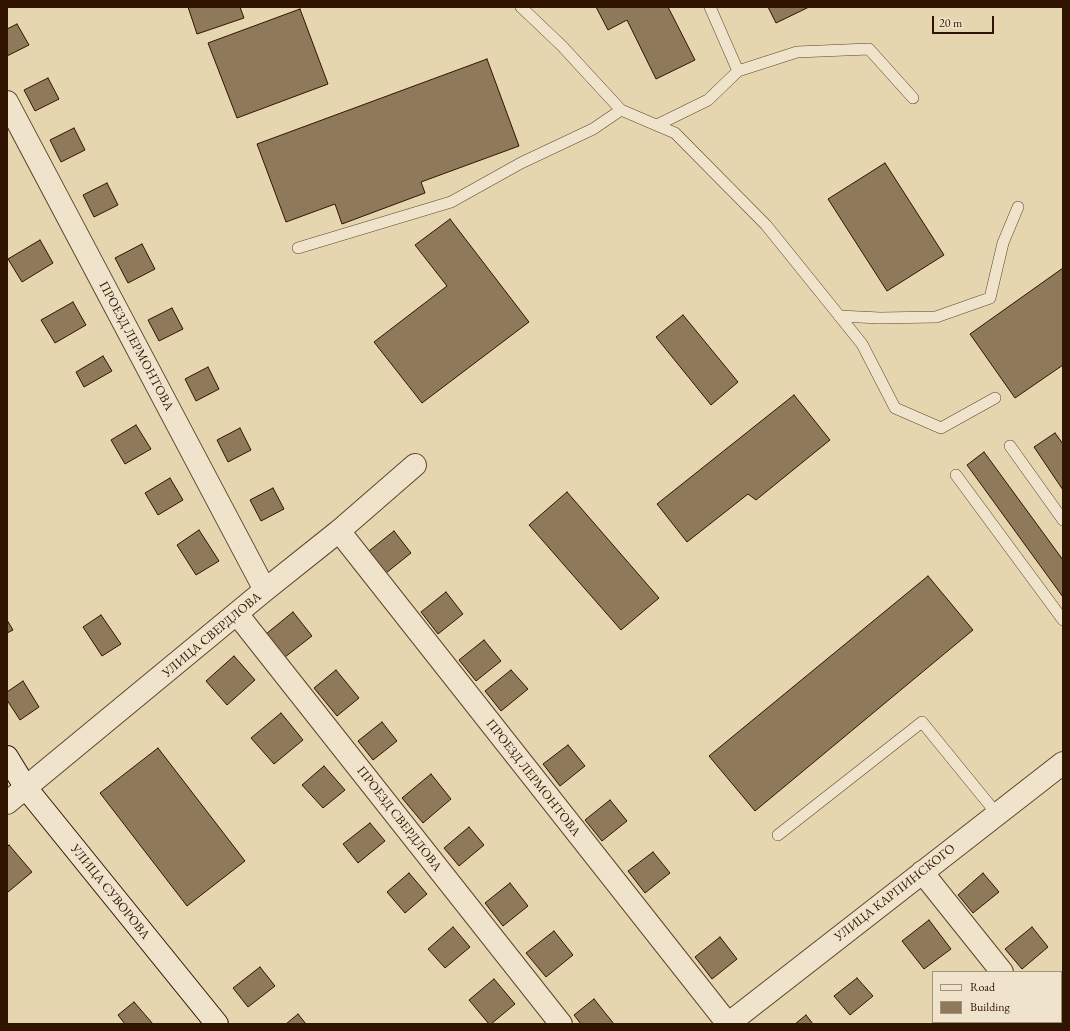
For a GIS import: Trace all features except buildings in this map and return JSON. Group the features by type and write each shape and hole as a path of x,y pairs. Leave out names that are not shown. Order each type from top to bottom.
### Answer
{"street":[{"name":"ПРОЕЗД ЛЕРМОНТОВА","path":"7,102 265,590"},
{"name":"УЛИЦА СВЕРДЛОВА","path":"7,803 265,590 339,531 415,465"},
{"name":"ПРОЕЗД ЛЕРМОНТОВА","path":"339,531 728,1024"},
{"name":"ПРОЕЗД СВЕРДЛОВА","path":"237,614 561,1024"},
{"name":"УЛИЦА СУВОРОВА","path":"7,757 26,788 217,1024"},
{"name":"УЛИЦА КАРПИНСКОГО","path":"728,1024 1063,763"},
{"path":"922,872 1001,971"}],"lane":[{"path":"521,7 562,46 621,110 675,133 766,225 862,344 895,408 941,428 995,398"},
{"path":"710,7 738,70"},
{"path":"657,125 708,100 738,70 797,52 869,49 913,98"},
{"path":"298,248 451,202 521,163 593,130 621,110"},
{"path":"839,316 880,318 936,317 990,298 1003,243 1018,207"},
{"path":"1010,446 1063,520"},
{"path":"956,475 1063,620"},
{"path":"778,835 922,722 997,814"}]}
